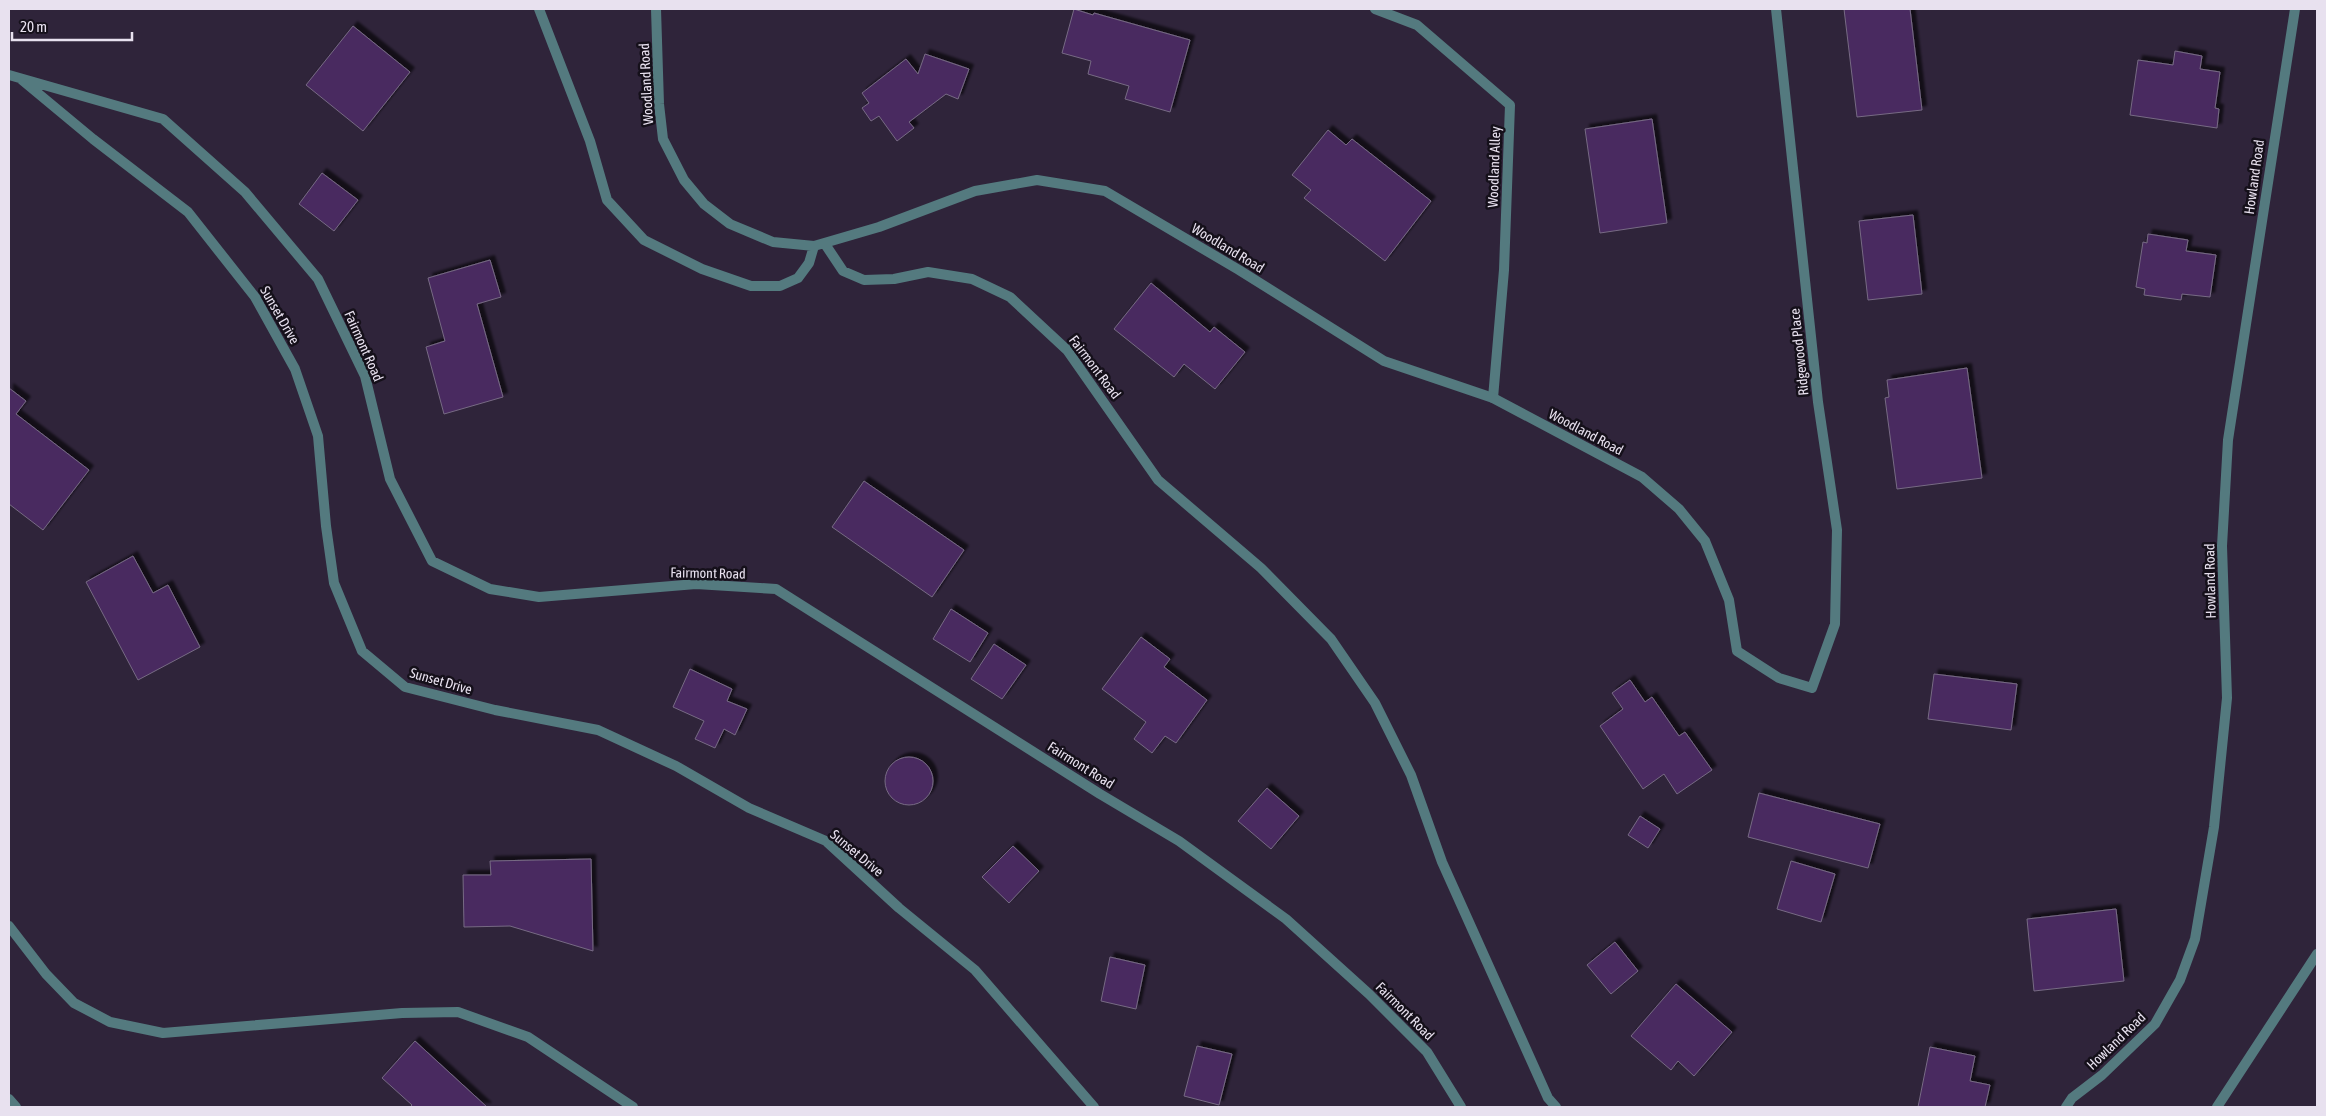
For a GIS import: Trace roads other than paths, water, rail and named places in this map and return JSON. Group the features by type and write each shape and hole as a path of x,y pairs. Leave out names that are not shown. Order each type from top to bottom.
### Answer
{"street":[{"path":"539,9 590,142 607,200 644,240 702,270 751,286 780,286 798,278 809,263 814,246"},
{"name":"Woodland Road","path":"656,9 659,104 663,139 684,180 704,204 730,224 773,242 814,246 879,227 975,191 1037,180 1104,191 1239,270 1384,361 1493,398 1642,477 1679,509 1704,540 1729,600 1737,651 1779,678 1812,688"},
{"name":"Woodland Alley","path":"1375,9 1417,25 1510,105 1504,270 1493,398"},
{"name":"Ridgewood Place","path":"1776,9 1818,402 1837,530 1835,624 1812,688"},
{"name":"Howland Road","path":"2066,1107 2072,1098 2102,1075 2155,1024 2180,980 2196,939 2214,826 2227,698 2222,546 2228,440 2295,9"},
{"name":"Sunset Drive","path":"13,76 188,212 255,297 295,369 318,436 326,526 334,583 362,652 405,687 494,710 598,730 676,766 749,808 826,842 899,908 975,970 1094,1107"},
{"name":"Fairmont Road","path":"13,76 163,119 246,192 318,279 365,376 390,479 432,560 490,589 539,597 696,584 776,589 1100,794 1179,841 1286,919 1370,994 1427,1052 1461,1107"},
{"name":"Fairmont Road","path":"825,244 843,270 864,280 894,279 928,272 972,279 1010,296 1067,350 1158,480 1261,568 1331,639 1375,703 1411,775 1442,862 1548,1098 1556,1107"},
{"path":"9,926 46,974 74,1003 110,1022 163,1033 402,1013 458,1012 528,1037 633,1107"},
{"path":"2217,1107 2317,954"},
{"path":"9,1099 16,1107"}]}
